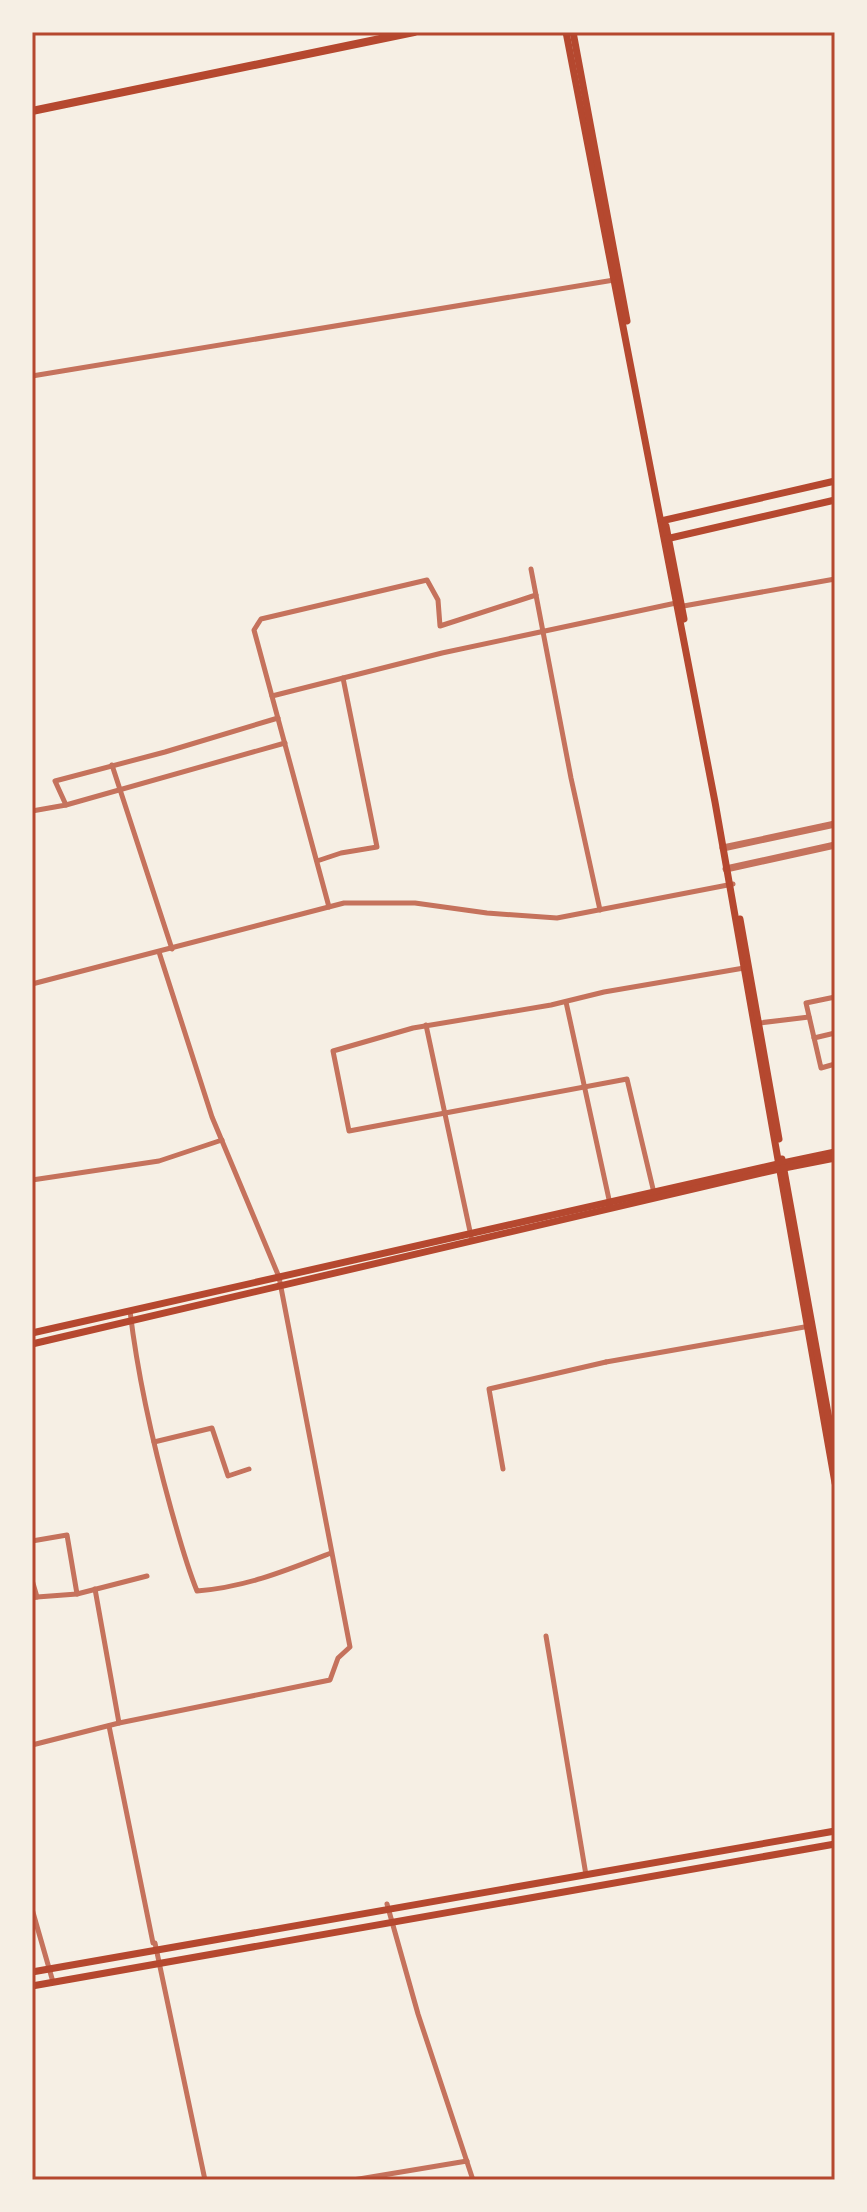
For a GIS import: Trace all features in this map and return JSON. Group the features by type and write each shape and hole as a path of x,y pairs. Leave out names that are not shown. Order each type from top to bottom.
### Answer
{"main road":[{"path":"32,111 410,32"},
{"path":"566,32 667,539 835,1452"},
{"path":"573,32 662,521"},
{"path":"662,521 835,481"},
{"path":"667,539 835,500"},
{"path":"32,1333 280,1281 835,1155"},
{"path":"32,1344 280,1281"},
{"path":"810,1326 835,1483"},
{"path":"32,1972 155,1945 835,1831"},
{"path":"32,1986 835,1844"}],"street":[{"path":"32,376 614,280"},
{"path":"531,569 600,910"},
{"path":"272,696 543,631 835,579"},
{"path":"329,907 254,630 261,619 427,580 438,600 440,626 536,595"},
{"path":"317,861 377,847 343,678"},
{"path":"66,805 55,781 278,718"},
{"path":"32,811 66,805 285,743"},
{"path":"112,765 172,949"},
{"path":"725,847 835,824"},
{"path":"728,868 835,845"},
{"path":"32,984 344,903 415,903 557,918 731,884"},
{"path":"32,1745 119,1723 330,1680 338,1658 350,1647 280,1281 204,1094 159,952"},
{"path":"654,1195 627,1079 349,1131 333,1051 426,1025 747,968"},
{"path":"835,997 806,1003 821,1068 835,1064"},
{"path":"566,1002 610,1205"},
{"path":"757,1024 809,1017"},
{"path":"426,1025 471,1237"},
{"path":"814,1038 835,1033"},
{"path":"32,1180 159,1161 222,1140"},
{"path":"130,1311 154,1442 186,1564 197,1591 227,1588 273,1576 331,1553"},
{"path":"503,1469 489,1389 607,1362 810,1326"},
{"path":"154,1442 212,1428 228,1476 249,1469"},
{"path":"32,1541 67,1535 77,1594"},
{"path":"32,1580 34,1598 77,1594 147,1576"},
{"path":"95,1589 119,1723"},
{"path":"546,1636 586,1875"},
{"path":"109,1726 205,2180"},
{"path":"388,1907 418,2014 473,2180"},
{"path":"32,1909 53,1982"},
{"path":"353,2180 467,2161"}]}
